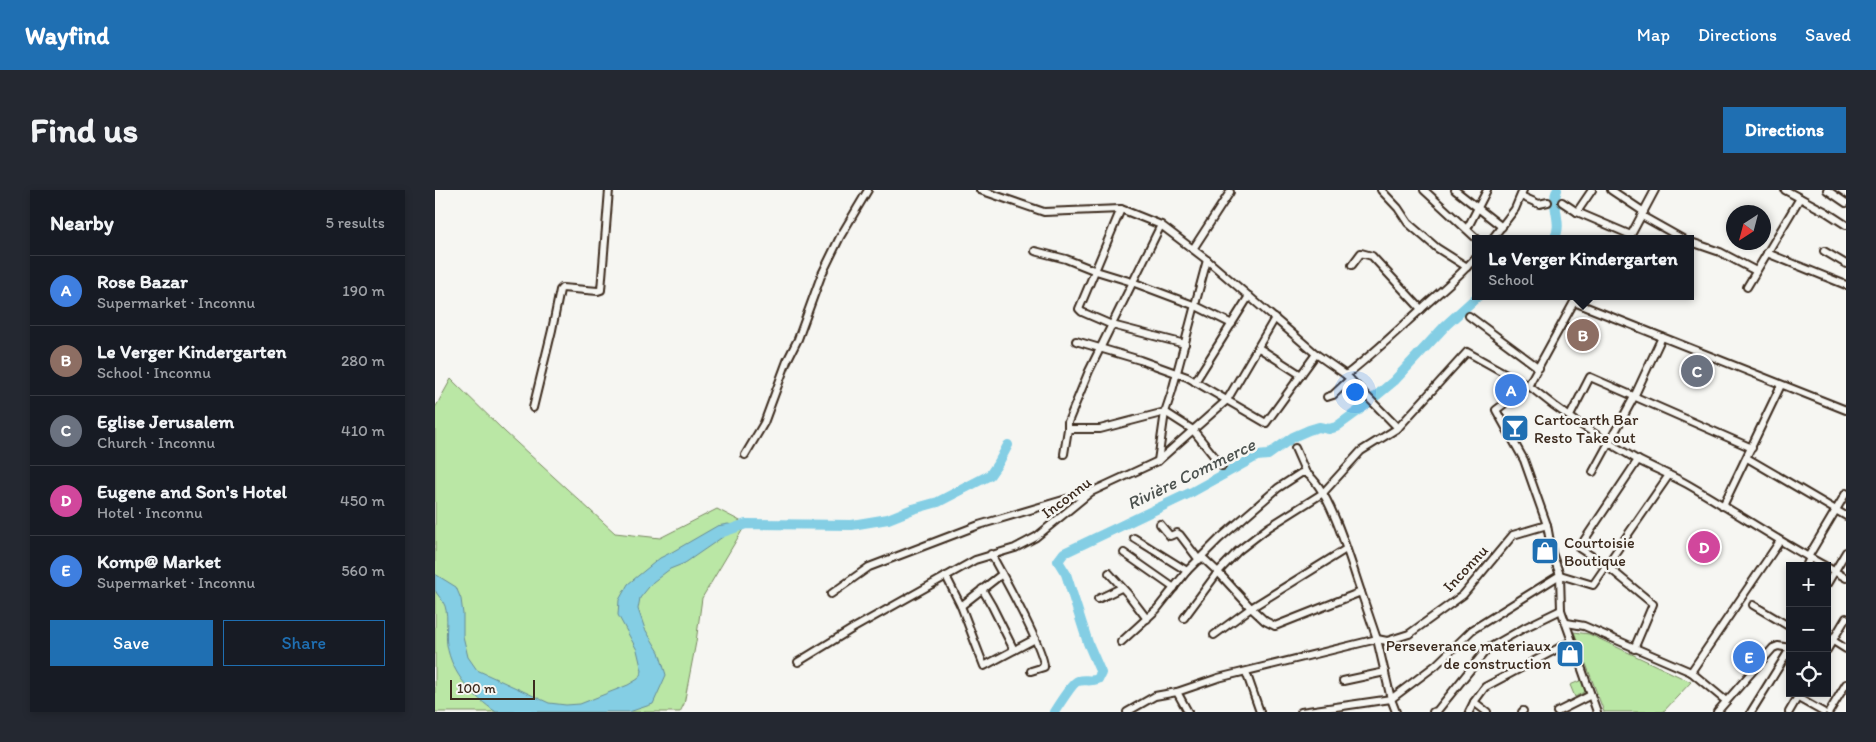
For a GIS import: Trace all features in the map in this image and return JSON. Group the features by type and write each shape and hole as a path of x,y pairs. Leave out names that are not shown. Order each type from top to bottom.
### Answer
{"street":[{"path":"533,408 560,290 562,288 601,290 609,190"},
{"path":"745,455 764,423 821,276 840,237 868,190"},
{"path":"980,190 1043,212 1121,209 1161,225 1207,260 1316,354 1348,377 1398,428"},
{"path":"1381,190 1408,222 1437,248 1467,267"},
{"path":"1424,190 1473,235"},
{"path":"1455,190 1502,227"},
{"path":"1467,230 1487,190"},
{"path":"1577,212 1592,190"},
{"path":"1611,190 1643,214 1677,235"},
{"path":"1562,202 1577,212 1631,235 1655,190"},
{"path":"1785,190 1827,212 1846,225"},
{"path":"1827,190 1846,203"},
{"path":"1193,249 1230,192"},
{"path":"1495,235 1515,209 1522,193 1539,204 1548,202"},
{"path":"1747,287 1800,198"},
{"path":"1121,209 1079,309 1112,326 1185,344"},
{"path":"1064,454 1068,422 1080,393 1161,225"},
{"path":"1694,243 1720,252 1756,271"},
{"path":"1035,251 1066,259 1132,282 1196,306 1232,324"},
{"path":"1824,251 1846,264"},
{"path":"1352,265 1361,253 1372,256 1421,310"},
{"path":"1767,253 1846,285"},
{"path":"1158,461 1165,412 1196,306 1207,260"},
{"path":"1327,397 1333,395 1348,377 1429,304 1472,261"},
{"path":"1195,382 1249,296"},
{"path":"1597,712 1561,610 1560,575 1552,553 1547,525 1524,460 1496,410 1529,386 1574,302 1846,410"},
{"path":"1469,316 1539,368"},
{"name":"Inconnu","path":"798,662 975,560 1015,548 1036,538 1091,492 1158,461 1227,400 1275,318"},
{"path":"1593,472 1634,397 1662,336"},
{"path":"1076,341 1177,373 1266,423 1316,354"},
{"path":"1259,348 1301,375"},
{"path":"1184,618 1218,572 1238,551 1269,527 1322,494 1361,451 1398,428 1467,352 1529,386 1570,416 1638,460 1669,475 1818,562"},
{"path":"1570,416 1590,376 1752,448"},
{"path":"1723,506 1781,385"},
{"path":"1068,429 1100,429 1165,412 1193,430 1221,466"},
{"path":"1295,448 1306,473 1311,476 1322,494 1346,549 1377,640 1391,699 1396,712"},
{"path":"1747,458 1846,516"},
{"path":"1634,648 1653,604 1607,566 1579,548 1638,460"},
{"path":"1121,642 1147,619 1187,571 1219,539 1286,483 1301,473 1306,473"},
{"path":"1301,712 1391,699 1437,665 1472,630 1560,575 1593,584 1669,475"},
{"path":"831,594 869,567 979,525 1091,492"},
{"path":"1807,562 1846,493"},
{"path":"1160,524 1170,536 1177,533 1180,534 1200,558 1218,572 1251,608 1265,621 1275,626 1361,592"},
{"name":"Inconnu","path":"1127,712 1155,696 1177,692 1218,678 1377,640 1387,641 1409,634 1463,595 1513,536 1547,525"},
{"path":"1134,538 1187,571"},
{"path":"1691,672 1780,541"},
{"path":"1214,635 1251,608 1346,549"},
{"path":"1831,578 1846,552"},
{"path":"1124,553 1174,588"},
{"path":"991,554 1035,639 1044,662 1044,667 1031,671"},
{"path":"1831,569 1846,578"},
{"path":"1109,573 1147,619"},
{"path":"961,606 1002,574"},
{"path":"946,576 961,606 984,666 1035,639"},
{"path":"1098,599 1121,588"},
{"path":"982,590 1014,650"},
{"path":"1753,605 1786,624"},
{"path":"1433,712 1437,711 1487,649 1561,610"},
{"path":"1831,637 1846,618"},
{"path":"1567,623 1584,626 1691,672 1726,701"},
{"path":"1831,639 1846,648"},
{"path":"1469,712 1473,702 1485,687 1572,642"},
{"path":"1717,712 1773,648 1778,646 1786,647"},
{"path":"1751,712 1788,652"},
{"path":"1246,672 1260,712"},
{"path":"1343,681 1385,672"},
{"path":"1829,712 1846,684"},
{"path":"1177,692 1188,712"},
{"path":"1557,712 1591,695"},
{"path":"1789,712 1798,697"},
{"path":"1802,697 1823,712"},
{"path":"1473,702 1487,712"}],"green space":[{"path":"451,379 505,432 615,533 660,538 717,509 746,524 702,598 696,642 684,704 680,712 435,712 435,408"},
{"path":"1574,632 1589,634 1691,682 1663,712 1604,712"},
{"path":"1582,680 1587,691 1575,697 1570,685"}],"water":[{"path":"732,525 731,530 727,534 685,563 670,569 653,582 640,598 638,609 645,629 659,652 666,675 653,704 629,712 496,712 472,692 454,666 447,645 446,611 435,590 435,574 456,587 461,599 463,636 468,657 477,670 549,703 566,705 580,704 628,685 638,679 642,671 637,650 618,615 619,600 628,584 660,558 717,526"}],"waterway":[{"name":"Rivière Commerce","path":"1556,235 1558,227 1555,196 1557,190"},
{"name":"Rivière Commerce","path":"1054,712 1076,682 1098,679 1101,673 1088,643 1066,574 1058,561 1064,553 1192,492 1257,456 1268,455 1293,437 1319,427 1329,429 1336,427 1394,381 1446,325 1474,300"},
{"path":"720,533 746,524 852,525 888,519 938,502 990,475 1008,445"}],"place":[{"name":"Le Verger Kindergarten","path":"1583,335"},
{"name":"Eglise Jerusalem","path":"1697,371"},
{"name":"Rose Bazar","path":"1511,390"},
{"name":"Cartocarth Bar Resto Take out","path":"1515,428"},
{"name":"Eugene and Son's Hotel","path":"1704,547"},
{"name":"Courtoisie Boutique","path":"1545,551"},
{"name":"Perseverance materiaux de construction","path":"1570,654"},
{"name":"Komp@ Market","path":"1749,657"}]}
